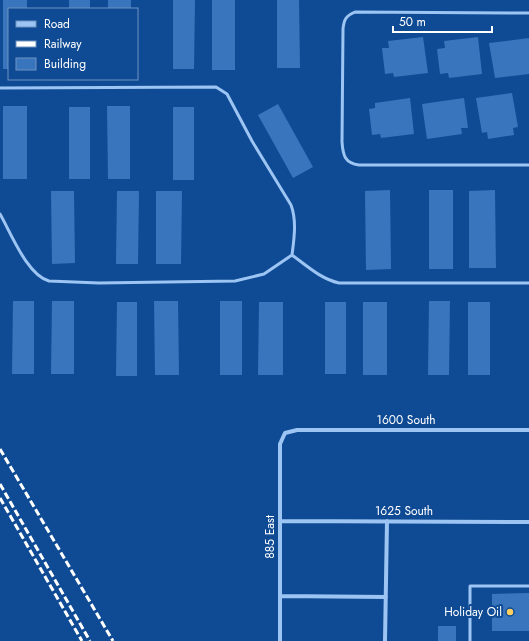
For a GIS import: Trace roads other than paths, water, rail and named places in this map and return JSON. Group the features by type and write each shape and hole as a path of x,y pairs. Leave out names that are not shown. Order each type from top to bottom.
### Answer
{"street":[{"name":"1600 South","path":"284,433 297,430 529,430"},
{"name":"885 East","path":"280,641 280,444 284,433"},
{"name":"1625 South","path":"280,521 529,522"},
{"path":"385,641 387,521"},
{"path":"280,596 386,597"}],"lane":[{"path":"529,13 355,12 347,15 343,20 342,135 343,152 345,159 350,164 529,165"},
{"path":"0,88 221,88 227,94 252,141 291,205 293,211 294,229 292,255"},
{"path":"0,214 33,270 41,279 49,281 99,283 235,281 264,274 292,255"},
{"path":"292,255 329,281 339,283 529,283"},
{"path":"470,641 470,586 529,586"}],"railway":[{"path":"0,449 113,641"},
{"path":"0,484 90,641"},
{"path":"0,498 82,641"}],"place":[{"name":"Holiday Oil","path":"510,612"}]}
